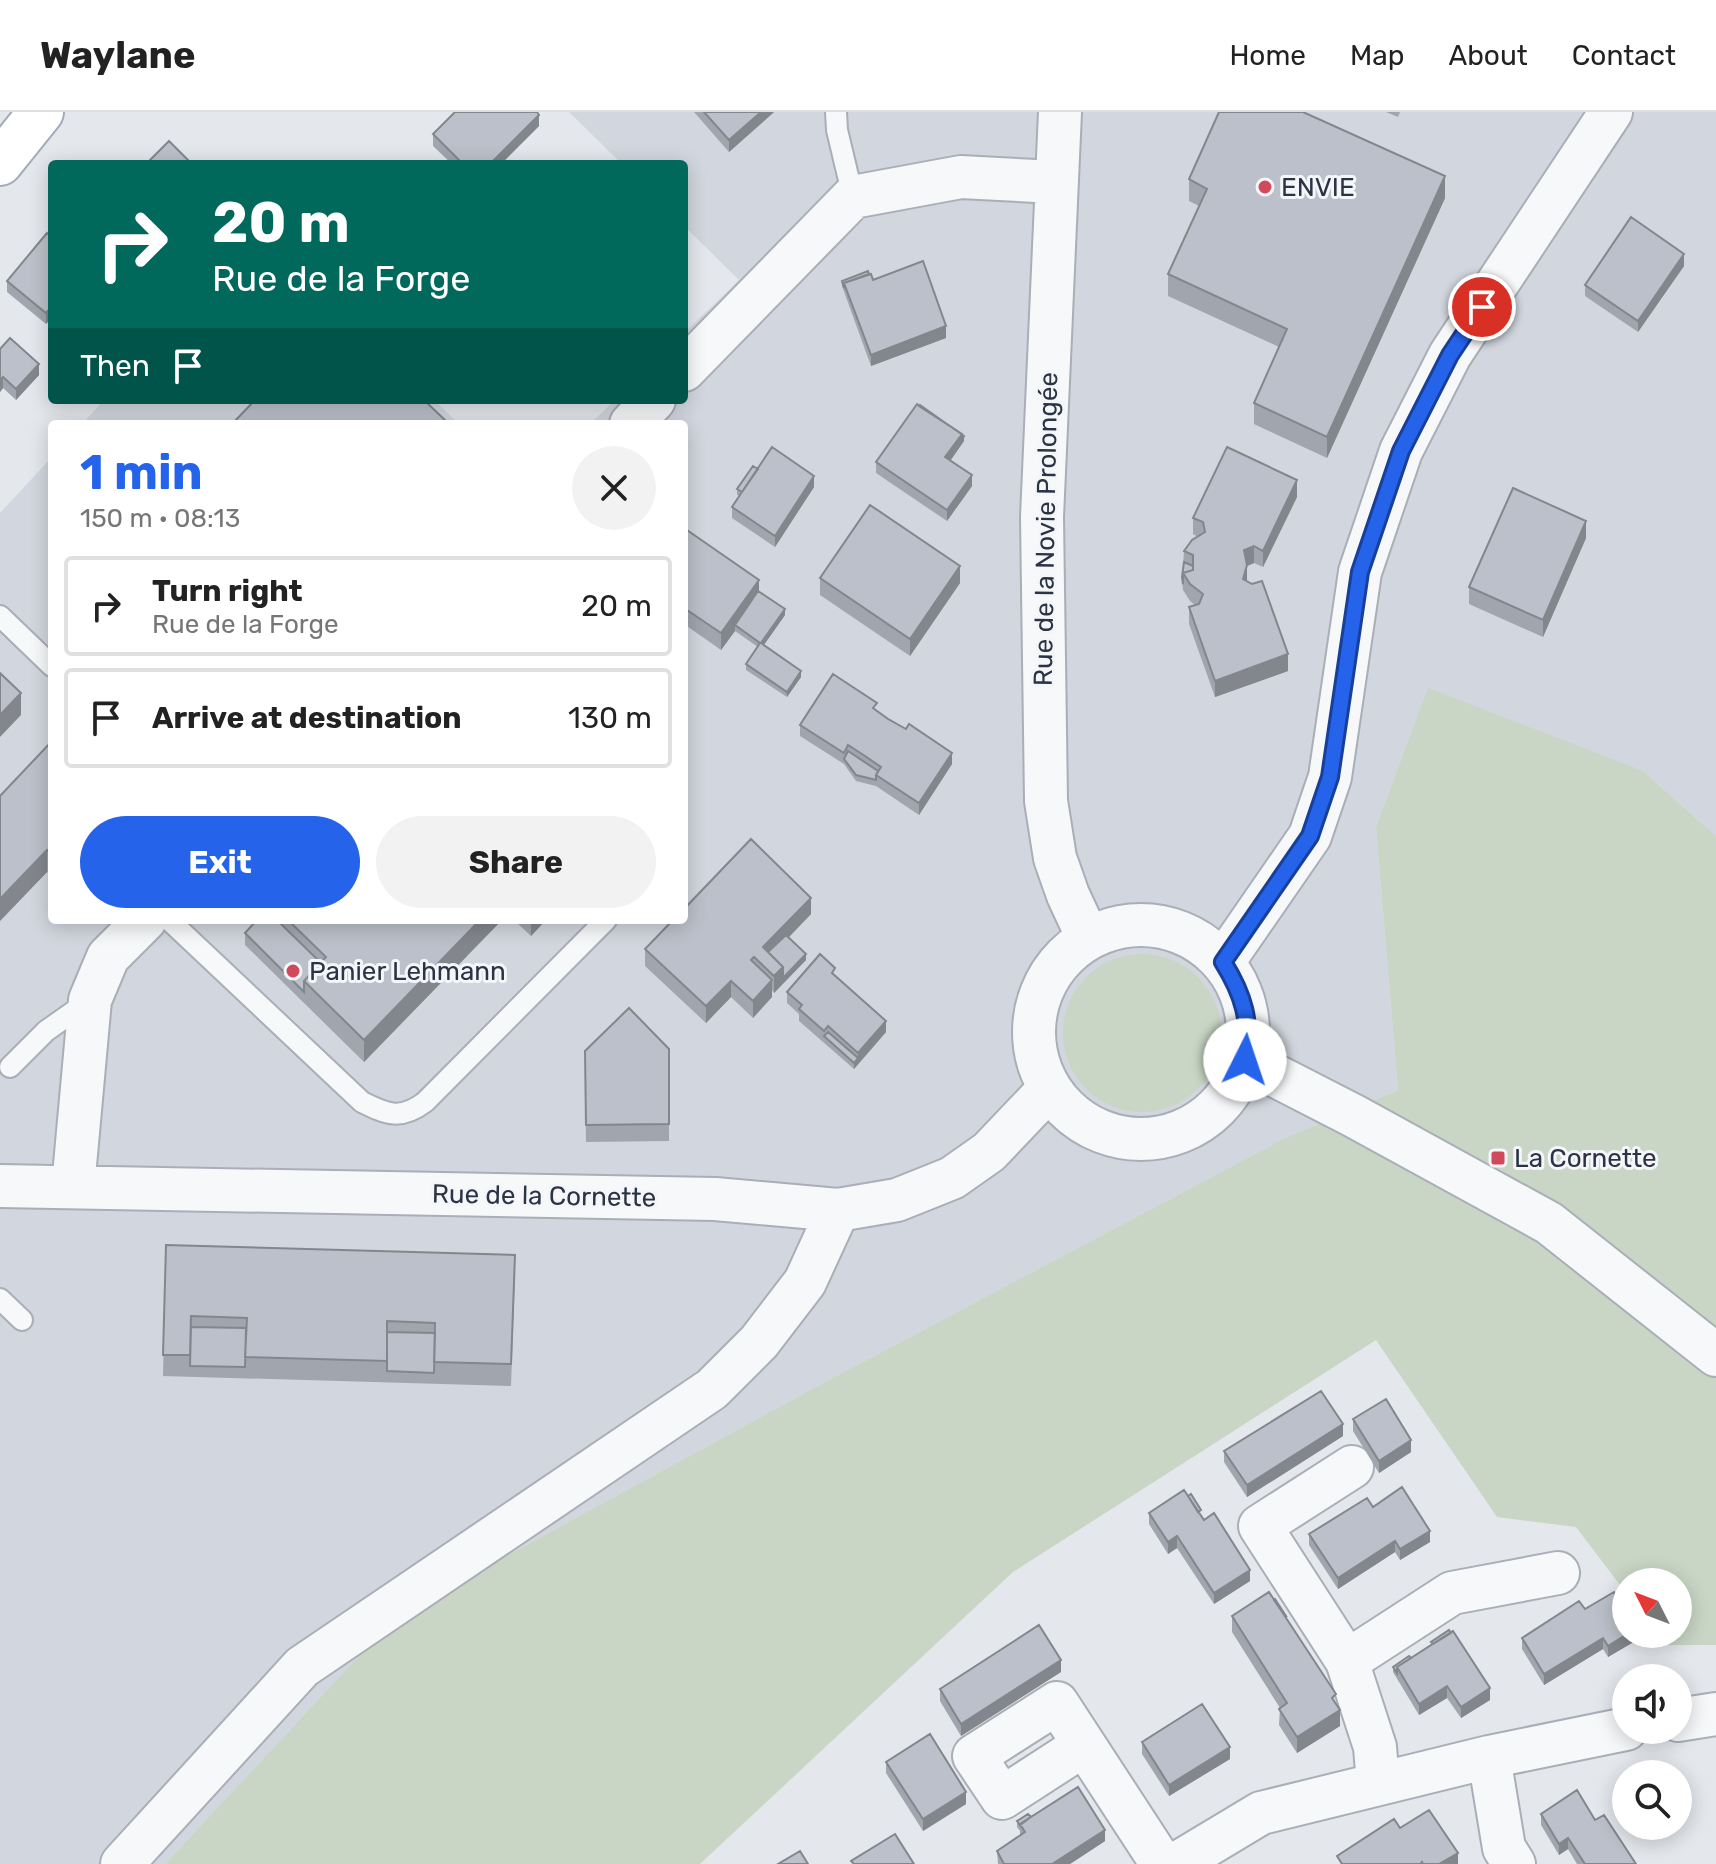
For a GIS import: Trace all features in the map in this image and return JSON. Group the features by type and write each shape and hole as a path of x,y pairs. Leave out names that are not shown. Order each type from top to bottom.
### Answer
{"main road":[{"path":"0,131 15,112"},
{"path":"0,163 41,112"}],"street":[{"name":"Rue de la Novie Prolongée","path":"1060,112 1042,517 1046,801 1055,858 1088,938"},
{"path":"1223,962 1310,836 1330,777 1360,572 1401,451 1450,355 1611,112"},
{"path":"688,366 853,197 961,177 1055,182"},
{"path":"635,420 650,404"},
{"path":"73,1187 90,1000 108,957 141,924"},
{"path":"1123,926 1160,926 1195,939 1223,962 1238,986 1247,1013 1248,1042 1245,1060 1226,1099 1201,1122 1170,1135 1136,1139 1103,1133 1074,1117 1048,1090 1037,1060 1034,1025 1042,990 1061,961 1088,938 1123,926"},
{"path":"1245,1060 1549,1223 1716,1355"},
{"name":"Rue de la Cornette","path":"0,1186 715,1199 838,1210 897,1200 952,1178 989,1152 1048,1090"},
{"path":"122,1864 302,1667 712,1389 759,1342 805,1282 838,1210"},
{"path":"1352,1467 1260,1526 1347,1661 1375,1747 1378,1784"},
{"path":"1347,1661 1452,1593 1558,1573"},
{"path":"1692,1718 1716,1714"},
{"path":"1176,1864 1261,1813 1489,1757 1612,1732"},
{"path":"1084,1745 1162,1864"},
{"path":"1489,1757 1504,1848 1514,1864"}],"lane":[{"path":"836,112 837,130 853,197"},
{"path":"0,616 48,662"},
{"path":"173,924 362,1102 387,1114 411,1113 425,1102 602,924"},
{"path":"10,1067 46,1031 90,1000"},
{"path":"0,1299 22,1320"}],"shaded area":[{"path":"569,112 1716,112 1716,836 1643,771 1376,828 1398,1090 1285,1138 812,1389 396,1616 165,1864 0,1864 0,513 48,461 48,924 688,924 688,420 594,420 611,404 688,404 688,329 739,280 688,230 688,160 618,160"},
{"path":"100,404 438,404 455,420 86,420"}],"green space":[{"path":"1428,688 1643,771 1716,836 1716,1645 1692,1645 1692,1568 1612,1568 1612,1575 1576,1527 1497,1517 1376,1340 1013,1572 700,1864 165,1864 396,1616 812,1389 1285,1138 1398,1090 1376,828"},
{"path":"1142,954 1172,960 1198,977 1215,1003 1221,1033 1215,1063 1198,1089 1172,1106 1142,1112 1112,1106 1086,1089 1069,1063 1063,1033 1069,1003 1086,977 1112,960"}],"building":[{"path":"455,112 537,112 539,115 494,160 459,160 433,134"},
{"path":"704,112 761,112 729,140"},
{"path":"1219,112 1303,112 1445,176 1327,437 1254,403 1287,329 1168,274 1207,189 1189,179"},
{"path":"169,141 188,160 150,160"},
{"path":"1631,217 1684,254 1638,321 1585,285"},
{"path":"47,233 48,234 46,313 7,281"},
{"path":"923,261 946,326 871,355 844,283 871,274 873,280"},
{"path":"868,271 869,274 844,283 844,288 842,281"},
{"path":"10,338 39,364 16,389 3,377 0,380 0,349"},
{"path":"251,404 428,404 445,420 236,420"},
{"path":"917,404 962,434 945,457 972,475 947,510 876,462"},
{"path":"772,447 814,476 775,536 732,507"},
{"path":"1227,447 1297,480 1263,551 1254,546 1244,550 1247,565 1243,579 1252,584 1262,581 1288,654 1215,681 1189,607 1199,604 1203,594 1190,584 1183,573 1193,570 1193,555 1184,551 1192,540 1205,532 1203,522 1193,518"},
{"path":"753,466 758,469 742,492 737,489"},
{"path":"1513,488 1586,521 1543,620 1469,587"},
{"path":"870,505 960,566 910,639 820,578"},
{"path":"688,531 759,580 721,633 688,611"},
{"path":"1184,562 1193,566 1193,570 1183,573 1183,584 1182,577"},
{"path":"758,591 785,609 761,643 801,671 787,692 746,664 760,643 735,625"},
{"path":"0,673 21,693 0,715"},
{"path":"833,674 877,703 873,708 888,719 906,729 909,724 952,753 919,803 876,775 881,767 865,756 848,745 844,753 800,725"},
{"path":"48,745 48,851 0,899 0,796"},
{"path":"848,751 878,771 876,780 856,775 844,759"},
{"path":"751,839 811,898 763,947 783,967 774,976 754,957 751,960 772,980 753,1001 731,981 706,1006 645,949 669,924 688,924 688,905"},
{"path":"253,924 281,924 321,963 304,981 304,992 245,933"},
{"path":"292,924 476,924 364,1040 304,981 326,957"},
{"path":"786,935 806,954 783,978 783,967 768,952"},
{"path":"820,954 835,968 832,973 886,1021 858,1053 828,1026 824,1031 799,1009 802,1005 787,992"},
{"path":"629,1008 669,1049 669,1124 586,1125 585,1051"},
{"path":"828,1032 858,1058 854,1063 824,1036"},
{"path":"166,1245 515,1255 511,1364 434,1362 435,1323 387,1321 387,1361 245,1357 247,1318 191,1316 190,1355 163,1355"},
{"path":"191,1327 246,1328 245,1367 190,1366"},
{"path":"387,1332 435,1333 434,1373 387,1371"},
{"path":"1321,1391 1343,1424 1247,1485 1224,1451"},
{"path":"1386,1399 1411,1440 1379,1461 1353,1419"},
{"path":"1402,1487 1430,1531 1400,1549 1395,1541 1338,1578 1309,1534 1367,1498 1373,1507"},
{"path":"1184,1490 1204,1520 1214,1513 1250,1570 1214,1593 1177,1536 1168,1542 1149,1513"},
{"path":"1191,1494 1201,1510 1198,1512 1188,1496"},
{"path":"1269,1592 1336,1694 1332,1698 1340,1710 1297,1737 1279,1709 1287,1703 1232,1616"},
{"path":"1612,1593 1612,1643 1608,1646 1603,1638 1544,1674 1522,1638 1579,1601 1585,1609"},
{"path":"1039,1625 1061,1660 961,1724 940,1689"},
{"path":"1449,1630 1451,1633 1433,1644 1431,1642"},
{"path":"1453,1631 1490,1688 1461,1707 1447,1686 1419,1704 1397,1667"},
{"path":"1409,1656 1411,1658 1397,1667 1397,1673 1393,1667"},
{"path":"1202,1704 1230,1747 1169,1785 1142,1742"},
{"path":"930,1734 966,1792 923,1819 886,1762"},
{"path":"1078,1787 1105,1830 1052,1864 1004,1864 997,1851 1025,1832 1020,1824"},
{"path":"1577,1790 1595,1820 1604,1815 1612,1827 1612,1840 1620,1840 1636,1864 1585,1864 1568,1838 1559,1844 1541,1814"},
{"path":"1429,1810 1458,1853 1439,1864 1342,1864 1337,1856 1394,1819 1400,1828"},
{"path":"1028,1814 1031,1817 1020,1825 1017,1821"},
{"path":"895,1834 914,1864 854,1864 851,1861"},
{"path":"800,1851 808,1864 778,1864"}],"place":[{"name":"ENVIE","path":"1265,187"},
{"name":"Panier Lehmann","path":"293,971"},
{"name":"La Cornette","path":"1498,1158"}],"route":[{"path":"1245,1060 1247,1013 1238,986 1223,962 1310,836 1330,777 1360,572 1401,451 1450,355 1482,307"}]}
